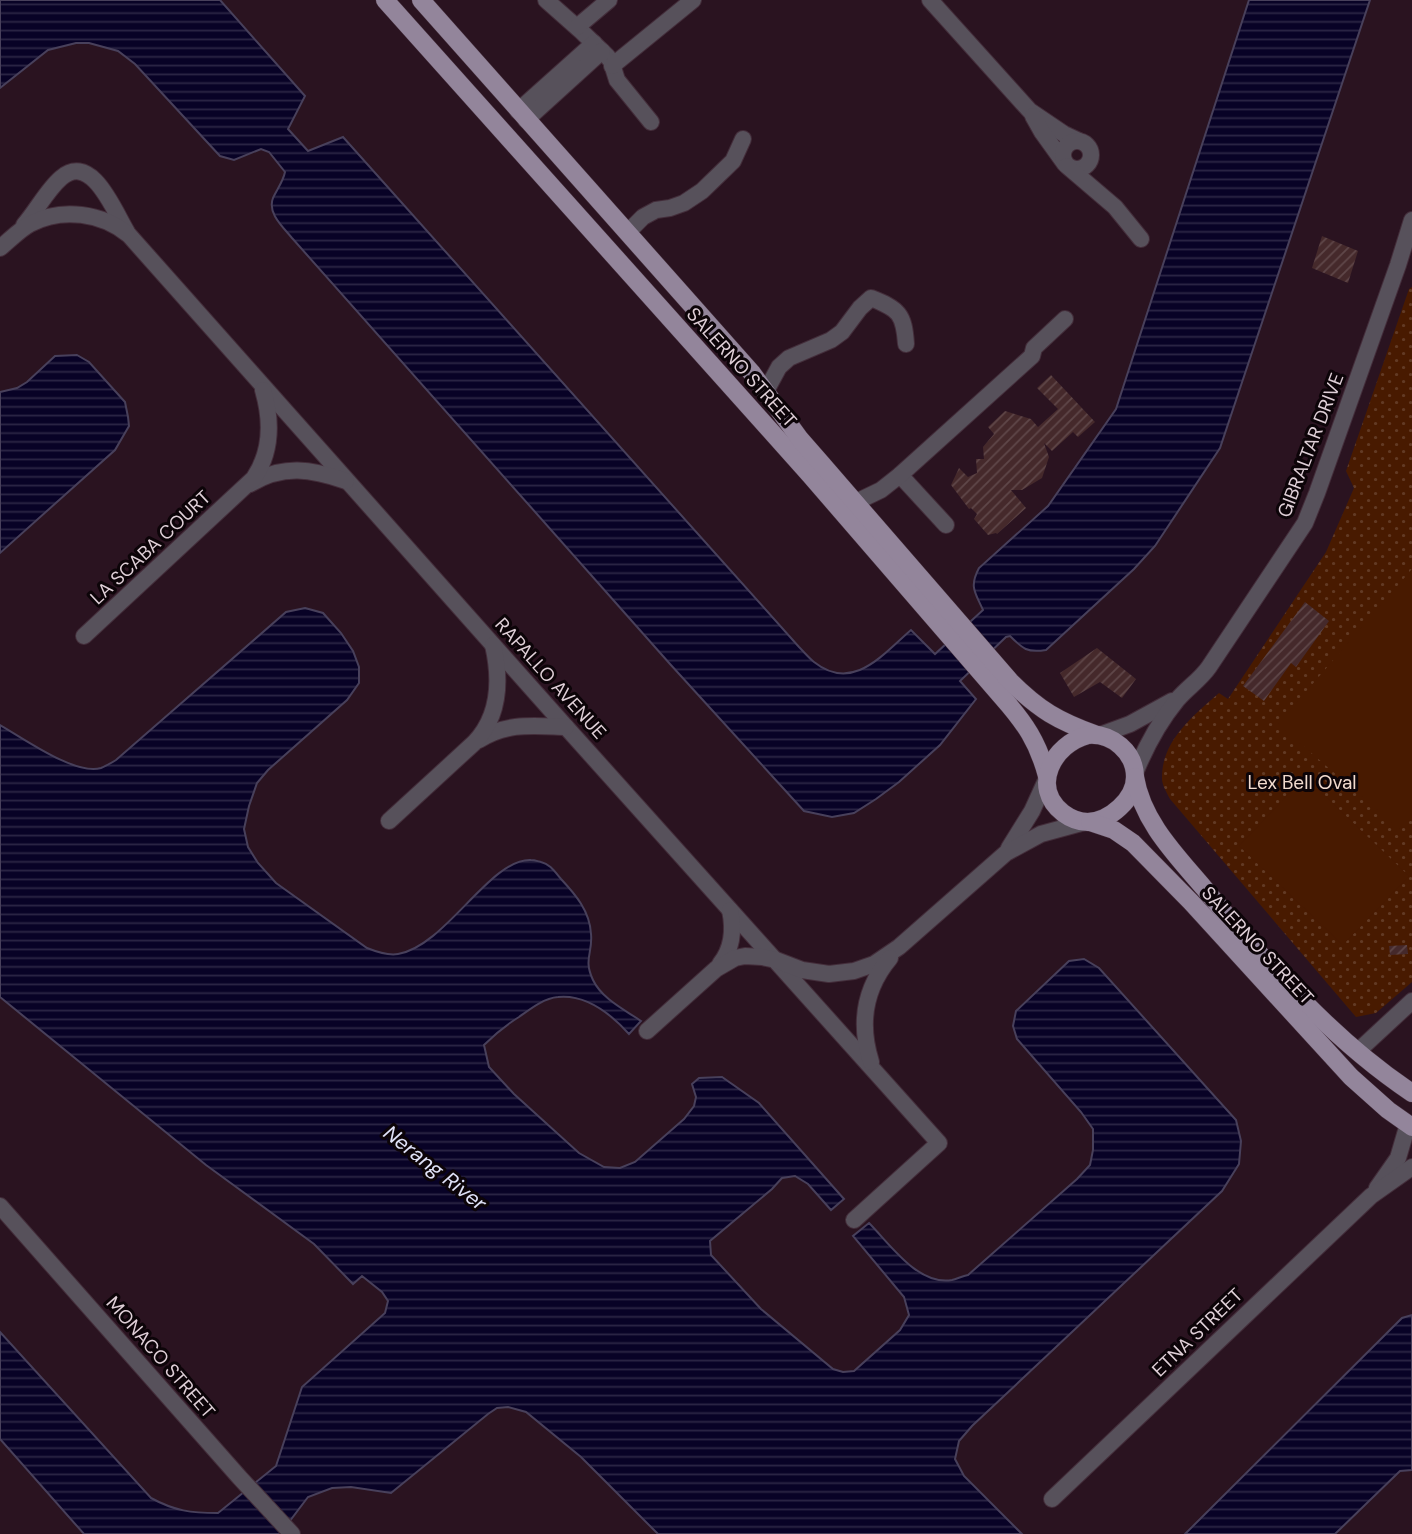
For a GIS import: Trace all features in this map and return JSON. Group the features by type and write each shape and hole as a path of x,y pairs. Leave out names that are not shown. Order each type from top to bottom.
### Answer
{"main road":[{"name":"SALERNO STREET","path":"385,0 848,508 982,662 1031,734 1047,777"},
{"name":"SALERNO STREET","path":"421,0 746,366 848,508"},
{"name":"SALERNO STREET","path":"982,662 1048,713 1064,723 1098,735"},
{"path":"1098,735 1111,739 1124,748 1135,775 1131,791 1123,804 1110,815 1088,822 1068,816 1054,804 1049,794 1047,777 1053,761 1068,744 1083,737 1098,735"},
{"name":"SALERNO STREET","path":"1135,775 1142,804 1165,841 1230,920 1322,1021 1357,1052 1412,1093"},
{"name":"SALERNO STREET","path":"1088,822 1114,830 1133,844 1191,902 1351,1077 1410,1126"}],"street":[{"path":"546,0 609,59 617,80 650,122"},
{"path":"577,27 609,0"},
{"path":"612,66 693,0"},
{"path":"930,0 1030,111 1066,165 1115,207"},
{"path":"522,115 598,47"},
{"path":"1030,111 1085,147 1091,160 1085,167 1075,170 1066,165 1062,156 1071,142 1085,147 1093,165 1099,181 1115,207 1141,239"},
{"path":"627,233 650,213 684,203 702,191 733,161 743,139"},
{"name":"RAPALLO AVENUE","path":"18,232 59,179 78,171 96,180 134,240"},
{"name":"RAPALLO AVENUE","path":"0,248 30,224 65,215 96,217 109,222 134,240 939,1143 854,1220"},
{"name":"GIBRALTAR DRIVE","path":"1098,735 1130,724 1180,696 1197,681 1305,523 1405,267 1412,220"},
{"path":"766,391 779,367 789,358 831,340 842,332 859,309 872,298 896,310 904,323 906,344"},
{"path":"848,508 881,490 900,475 1032,356 1034,348 1065,319"},
{"name":"LA SCABA COURT","path":"84,636 245,488 258,472 269,439 269,411 262,384"},
{"name":"LA SCABA COURT","path":"245,488 264,477 293,470 319,472 348,481"},
{"path":"900,475 946,525"},
{"path":"389,821 474,743 488,723 497,696 498,675 492,643"},
{"name":"GIBRALTAR DRIVE","path":"1135,775 1151,737 1180,696"},
{"path":"474,743 497,730 517,726 566,727"},
{"path":"1006,853 1032,811 1047,777"},
{"path":"647,1031 729,960 745,956 762,957 829,974 874,964 885,958 1006,853 1041,834 1088,822"},
{"path":"716,969 726,957 731,944 733,928 730,908"},
{"path":"873,1068 864,1021 870,990 882,968 905,941"},
{"path":"1357,1052 1412,1001"},
{"name":"ETNA STREET","path":"1371,1196 1398,1158 1410,1126"},
{"name":"ETNA STREET","path":"1052,1499 1371,1196 1412,1167"},
{"name":"MONACO STREET","path":"0,1206 292,1534"}],"green space":[{"name":"Lex Bell Oval","path":"1412,287 1412,982 1376,1013 1356,1017 1170,799 1162,779 1163,765 1180,730 1219,693 1228,699 1326,552 1354,488 1346,471 1409,289"},
{"path":"1412,569 1412,814 1399,829 1278,724"},
{"path":"1305,777 1409,876 1343,945 1239,846"}],"water":[{"path":"0,0 220,0 305,96 288,129 308,151 343,137 799,647 828,671 842,673 867,667 911,630 935,654 983,610 974,585 979,568 1048,506 1116,409 1249,0 1370,0 1220,448 1155,546 1134,569 1046,650 1030,650 1022,647 1010,636 1006,637 960,681 976,699 940,745 876,799 854,813 832,817 804,811 284,229 274,214 272,204 285,172 269,152 261,149 234,160 220,156 135,64 118,51 89,43 76,43 48,50 0,88"},
{"path":"77,355 89,362 125,402 129,426 115,450 0,553 0,392 17,388 27,382 55,356"},
{"name":"Nerang River","path":"305,608 323,613 341,633 353,651 359,667 359,683 347,700 257,783 244,829 248,847 258,863 276,883 367,948 390,954 416,948 433,936 484,887 515,863 532,860 550,866 585,910 590,926 589,967 597,987 614,1004 641,1021 629,1034 614,1019 588,1002 569,997 553,998 528,1011 484,1045 489,1067 514,1094 579,1153 604,1167 620,1168 635,1162 684,1119 694,1106 696,1097 692,1084 699,1078 722,1077 759,1103 844,1199 831,1210 808,1184 795,1176 782,1178 710,1241 711,1255 761,1309 833,1369 854,1371 900,1330 909,1315 904,1297 853,1236 869,1223 916,1270 928,1277 954,1280 968,1275 1090,1165 1093,1129 1017,1039 1013,1026 1016,1011 1069,961 1084,959 1099,968 1236,1120 1241,1141 1239,1164 1222,1191 959,1441 955,1459 964,1476 1022,1534 658,1534 581,1457 526,1412 508,1407 497,1408 488,1414 391,1493 351,1487 332,1488 308,1497 280,1534 84,1534 0,1439 0,1332 151,1498 183,1510 218,1513 276,1466 302,1387 385,1313 388,1301 382,1292 362,1276 353,1284 314,1244 206,1165 0,997 0,725 64,761 90,769 101,768 116,760 286,612"},
{"path":"1412,1315 1412,1470 1400,1471 1335,1534 1185,1534 1402,1318"}],"building":[{"path":"1322,236 1358,251 1348,283 1312,268"},
{"path":"1051,375 1095,422 1078,437 1073,432 1052,451 1044,443 1049,457 1042,478 1022,490 1011,490 1026,508 997,534 988,535 974,519 977,514 969,509 951,485 959,468 968,477 977,473 976,459 984,459 983,447 994,434 988,427 1005,411 1031,419 1038,427 1058,409 1037,388"},
{"path":"1305,602 1329,621 1296,667 1291,663 1264,701 1243,686"},
{"path":"1097,648 1136,679 1122,698 1100,682 1074,697 1060,673"},
{"path":"1407,945 1408,954 1390,955 1389,946"}]}
